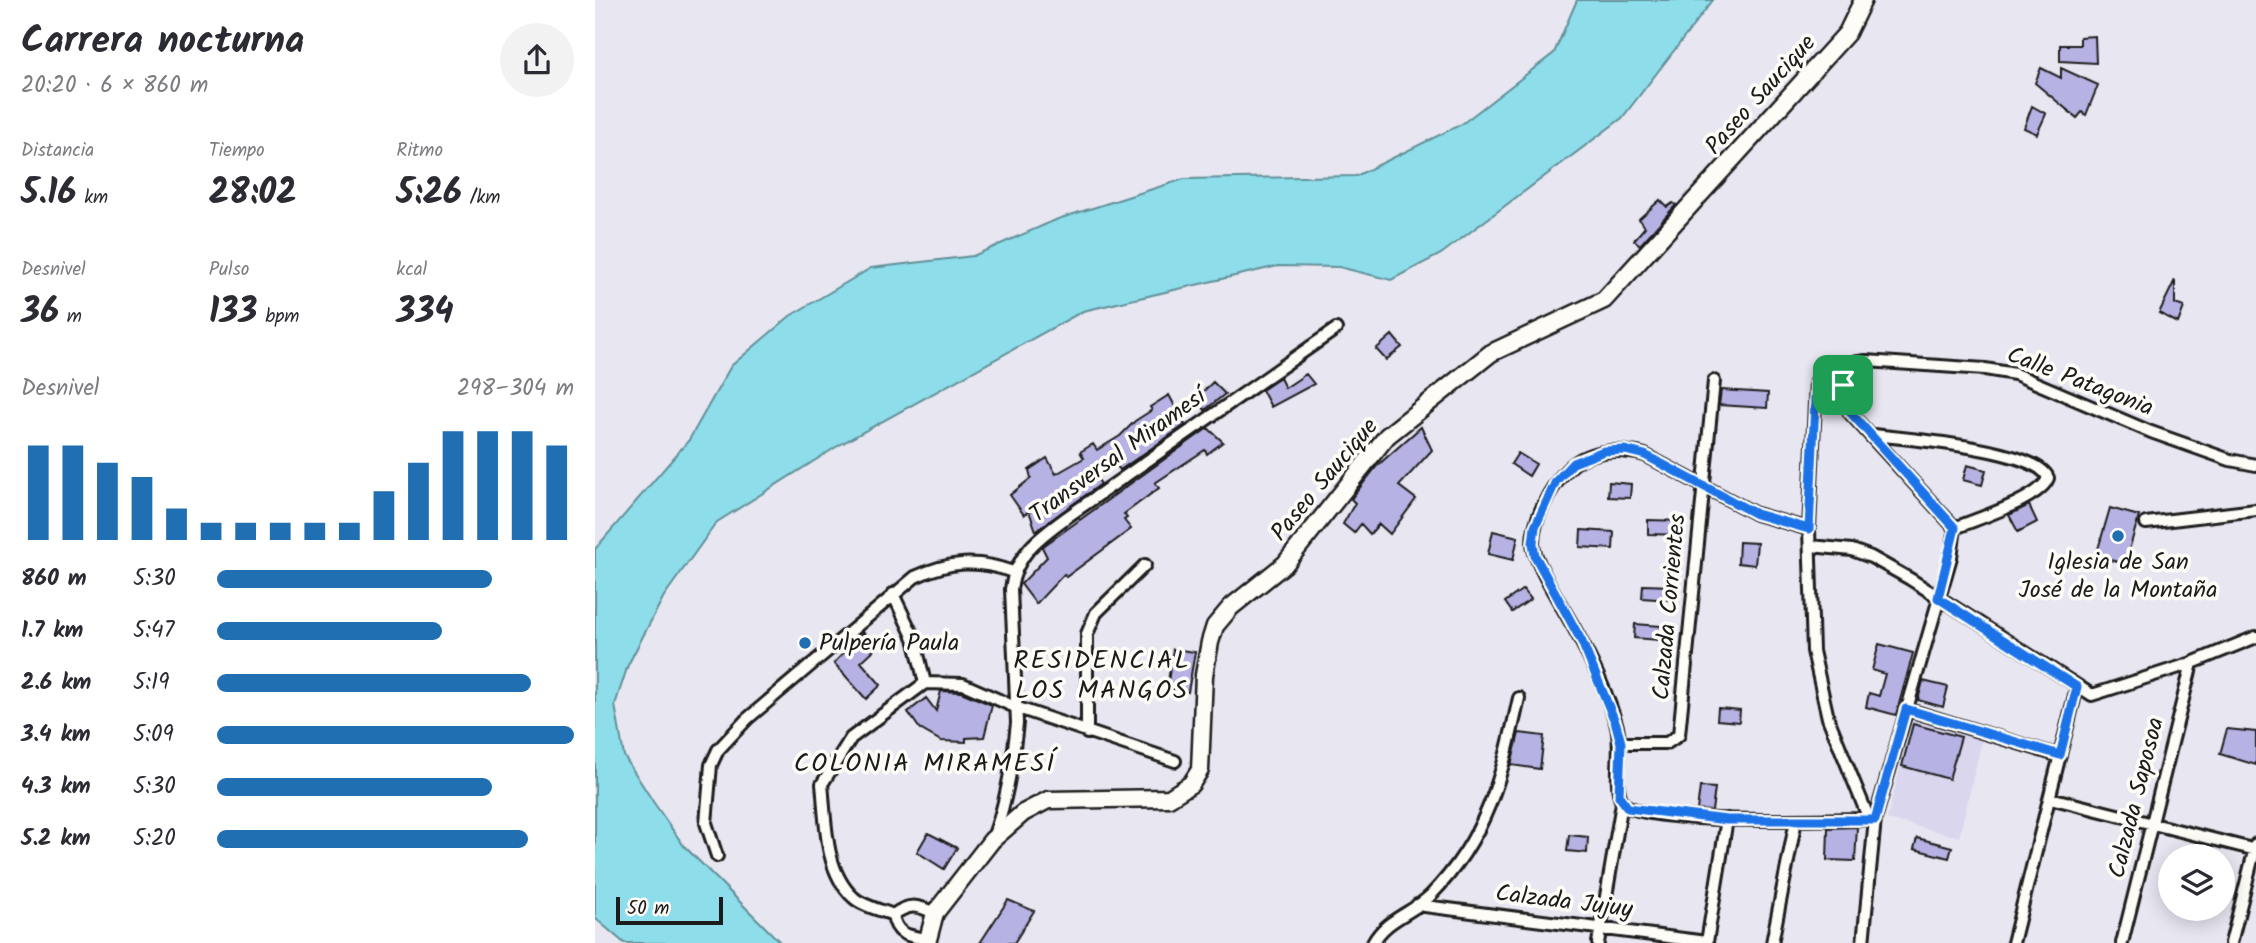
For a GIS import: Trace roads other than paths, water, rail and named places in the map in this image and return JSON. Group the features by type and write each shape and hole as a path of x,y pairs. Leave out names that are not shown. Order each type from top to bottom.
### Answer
{"street":[{"name":"Paseo Saucique","path":"927,941 935,913 992,840 1023,813 1048,800 1169,798 1191,784 1200,770 1204,675 1210,642 1215,626 1231,607 1285,564 1387,436 1491,353 1604,300 1847,33 1863,0"},
{"name":"Transversal Miramesí","path":"1013,572 1023,555 1045,533 1336,329"},
{"name":"Calle Patagonia","path":"1843,385 1846,371 1852,363 1866,361 1985,369 2015,374 2151,432 2230,460 2256,465"},
{"name":"Calzada Corrientes","path":"1621,743 1667,743 1679,735 1714,381"},
{"path":"1872,820 1822,695 1814,651 1809,529 1816,382 1843,385 1845,403 1850,412 1955,528"},
{"path":"1873,435 1944,442 1982,449 2027,462 2047,474 2047,483 2030,496 1955,528"},
{"path":"1598,943 1622,803 1619,788 1621,743 1605,692 1582,642 1535,556 1535,527 1556,481 1573,463 1604,451 1625,450 1645,455 1756,514 1809,529"},
{"path":"2146,523 2256,510"},
{"path":"1863,943 1872,820 1938,598 1955,528"},
{"path":"1811,546 1852,550 1910,579 2092,695 2192,663 2256,637"},
{"path":"717,856 706,823 711,765 718,750 747,719 915,577 939,566 981,562 1013,572 1011,589 1017,723 1009,780 992,840"},
{"path":"1087,733 1087,634 1096,613 1145,565"},
{"path":"893,594 914,638 925,683"},
{"name":"Calzada Saposoa","path":"2122,943 2192,663"},
{"path":"893,915 855,899 840,882 832,862 822,784 851,738 925,683 963,684 1015,707 1175,761"},
{"path":"2013,943 2077,687"},
{"path":"1373,943 1380,931 1428,898 1460,860 1493,803 1519,698"},
{"path":"1906,709 2060,755"},
{"path":"2050,798 2256,848 2231,943"},
{"path":"1622,803 1636,811 1727,820 1872,820"},
{"name":"Calzada Jujuy","path":"1417,905 1707,942 1727,820"},
{"path":"1772,943 1796,820"},
{"path":"893,915 905,906 917,905 935,913"},
{"path":"893,915 895,927 906,936 927,941"}],"water":[{"path":"1577,0 1713,0 1622,118 1441,254 1391,280 1339,267 1278,266 1083,311 841,444 717,522 664,596 628,665 615,705 624,756 654,803 684,846 781,943 624,943 595,918 595,549 689,440 731,366 790,316 871,268 973,256 1058,219 1184,179 1356,176 1462,124 1554,53"}],"place":[{"name":"Iglesia de San José de la Montaña","path":"2118,536"},
{"name":"Pulpería Paula","path":"805,643"}],"district":[{"name":"RESIDENCIAL LOS MANGOS","path":"1102,676"},
{"name":"COLONIA MIRAMESÍ","path":"925,764"}]}
